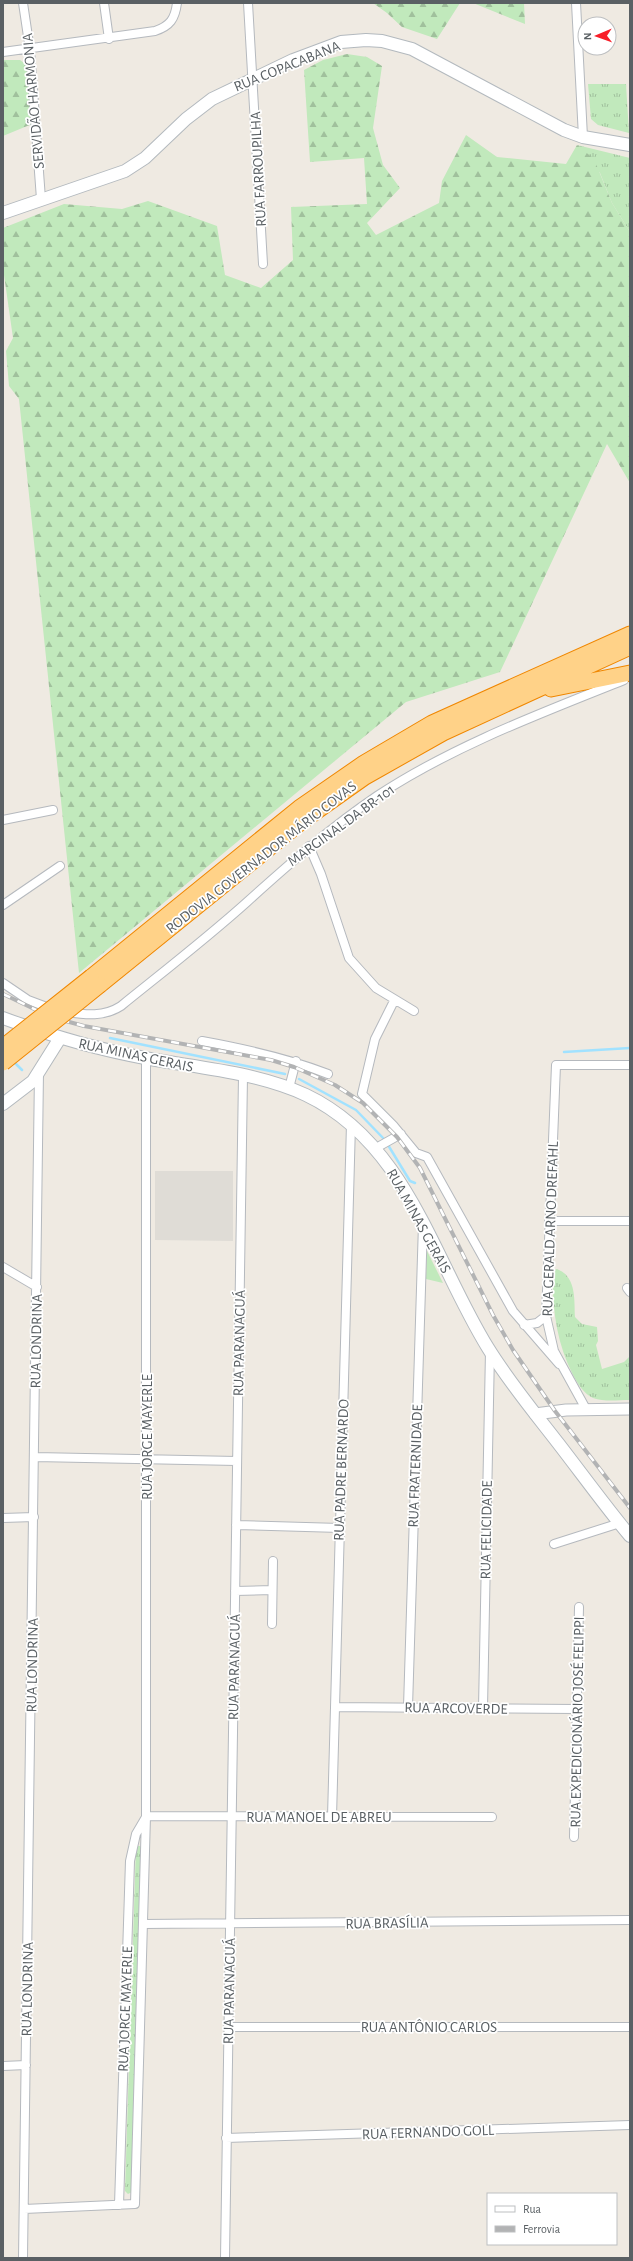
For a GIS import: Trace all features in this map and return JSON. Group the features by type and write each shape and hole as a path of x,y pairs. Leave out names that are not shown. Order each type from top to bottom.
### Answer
{"highway":[{"name":"RODOVIA GOVERNADOR MÁRIO COVAS","path":"3,1063 96,981 299,808 357,767 432,724 630,634"},
{"name":"RODOVIA GOVERNADOR MÁRIO COVAS","path":"3,1047 96,981 338,795 405,753 522,695 630,647"},
{"path":"522,695 630,673"}],"main road":[{"name":"RUA COPACABANA","path":"3,213 125,171 145,158 199,108 253,78 341,42 366,40 382,41 407,47 429,56 543,119 583,137 630,145"},
{"name":"RUA MINAS GERAIS","path":"3,1018 60,1038 146,1058 243,1076 289,1088 322,1103 351,1123 376,1148 403,1187 477,1331 490,1351 535,1414 630,1536"},
{"path":"3,1104 26,1087 40,1072 60,1038"}],"street":[{"name":"SERVIDÃO HARMONIA","path":"23,3 30,50 41,199"},
{"path":"104,3 110,39"},
{"path":"3,52 30,50 110,39 163,29 173,19 177,3"},
{"name":"RUA FARROUPILHA","path":"248,3 264,264"},
{"path":"576,3 583,137"},
{"name":"MARGINAL DA BR-101","path":"3,982 23,997 38,1005 82,1014 105,1013 121,1006 247,902 309,846 378,796 446,756 483,738 630,678"},
{"path":"3,820 53,810"},
{"path":"309,846 322,874 349,958 368,981 394,1000 414,1011"},
{"path":"3,905 60,866"},
{"path":"394,1000 376,1039 362,1094 401,1134 416,1153 427,1157 513,1311 559,1364"},
{"path":"202,1041 296,1061 328,1074"},
{"name":"RUA JORGE MAYERLE","path":"146,1058 147,1459 146,1816 144,1924 136,2204 119,2205 130,1861 136,1834 146,1816"},
{"path":"289,1088 296,1061"},
{"name":"RUA GERALD ARNO DREFAHL","path":"586,1409 559,1364 551,1343 546,1316 556,1065 630,1065"},
{"name":"RUA LONDRINA","path":"24,2258 40,1072"},
{"name":"RUA PARANAGUÁ","path":"225,2258 243,1076"},
{"name":"RUA PADRE BERNARDO","path":"332,1817 351,1123"},
{"path":"376,1148 401,1134"},
{"path":"549,1221 630,1221"},
{"name":"RUA FRATERNIDADE","path":"408,1707 423,1224"},
{"path":"3,1266 37,1287"},
{"path":"524,1325 538,1323 546,1316"},
{"name":"RUA FELICIDADE","path":"482,1708 490,1351"},
{"path":"535,1414 586,1409 630,1409"},
{"path":"35,1457 237,1461"},
{"path":"3,1518 34,1516"},
{"path":"554,1544 620,1523"},
{"path":"236,1526 340,1528"},
{"path":"272,1624 273,1561"},
{"path":"235,1591 272,1590"},
{"name":"RUA EXPEDICIONÁRIO JOSÉ FELIPPI","path":"574,1837 579,1607"},
{"name":"RUA ARCOVERDE","path":"335,1707 577,1709"},
{"name":"RUA MANOEL DE ABREU","path":"146,1816 492,1817"},
{"name":"RUA BRASÍLIA","path":"144,1924 630,1920"},
{"name":"RUA ANTÔNIO CARLOS","path":"228,2027 630,2027"},
{"path":"3,2066 26,2065"},
{"name":"RUA FERNANDO GOLL","path":"226,2138 630,2125"},
{"path":"24,2209 119,2205"}],"shaded area":[{"path":"155,1171 233,1171 233,1241 155,1240"}],"green space":[{"path":"373,3 460,3 437,39 402,27 387,13"},
{"path":"473,3 524,3 525,24"},
{"path":"347,54 367,57 382,66 373,128 383,165 400,188 367,223 376,235 439,203 442,181 466,135 497,157 566,164 577,145 594,159 612,203 630,232 630,483 607,444 500,672 406,702 79,973 19,399 9,386 6,351 13,338 3,268 3,228 64,204 122,209 148,201 217,226 225,275 261,288 293,260 291,207 367,204 364,158 310,162 304,70 323,60"},
{"path":"3,60 20,60 28,66 32,124 3,136"},
{"path":"588,84 626,84 629,133 598,125 591,119"},
{"path":"577,145 630,158 630,232 612,203 600,173"},
{"path":"427,1251 443,1283 426,1279"},
{"path":"557,1269 568,1277 571,1283 574,1296 575,1317 582,1324 597,1327 598,1341 596,1345 602,1369 624,1362 630,1356 630,1400 606,1400 593,1398 584,1391 573,1375 559,1337 554,1311 553,1270"},
{"path":"136,1846 140,1846 141,1848 132,2192 128,2194 125,2191"}],"waterway":[{"path":"110,1038 285,1074"},
{"path":"564,1052 630,1048"},
{"path":"14,1062 22,1070"},
{"path":"299,1079 356,1110 384,1139"},
{"path":"388,1145 410,1181 415,1183"}],"railway":[{"path":"3,994 51,1017 84,1026 271,1060 294,1067 335,1085 363,1103 397,1137 420,1168 493,1315 513,1350 555,1411 630,1508"}]}
